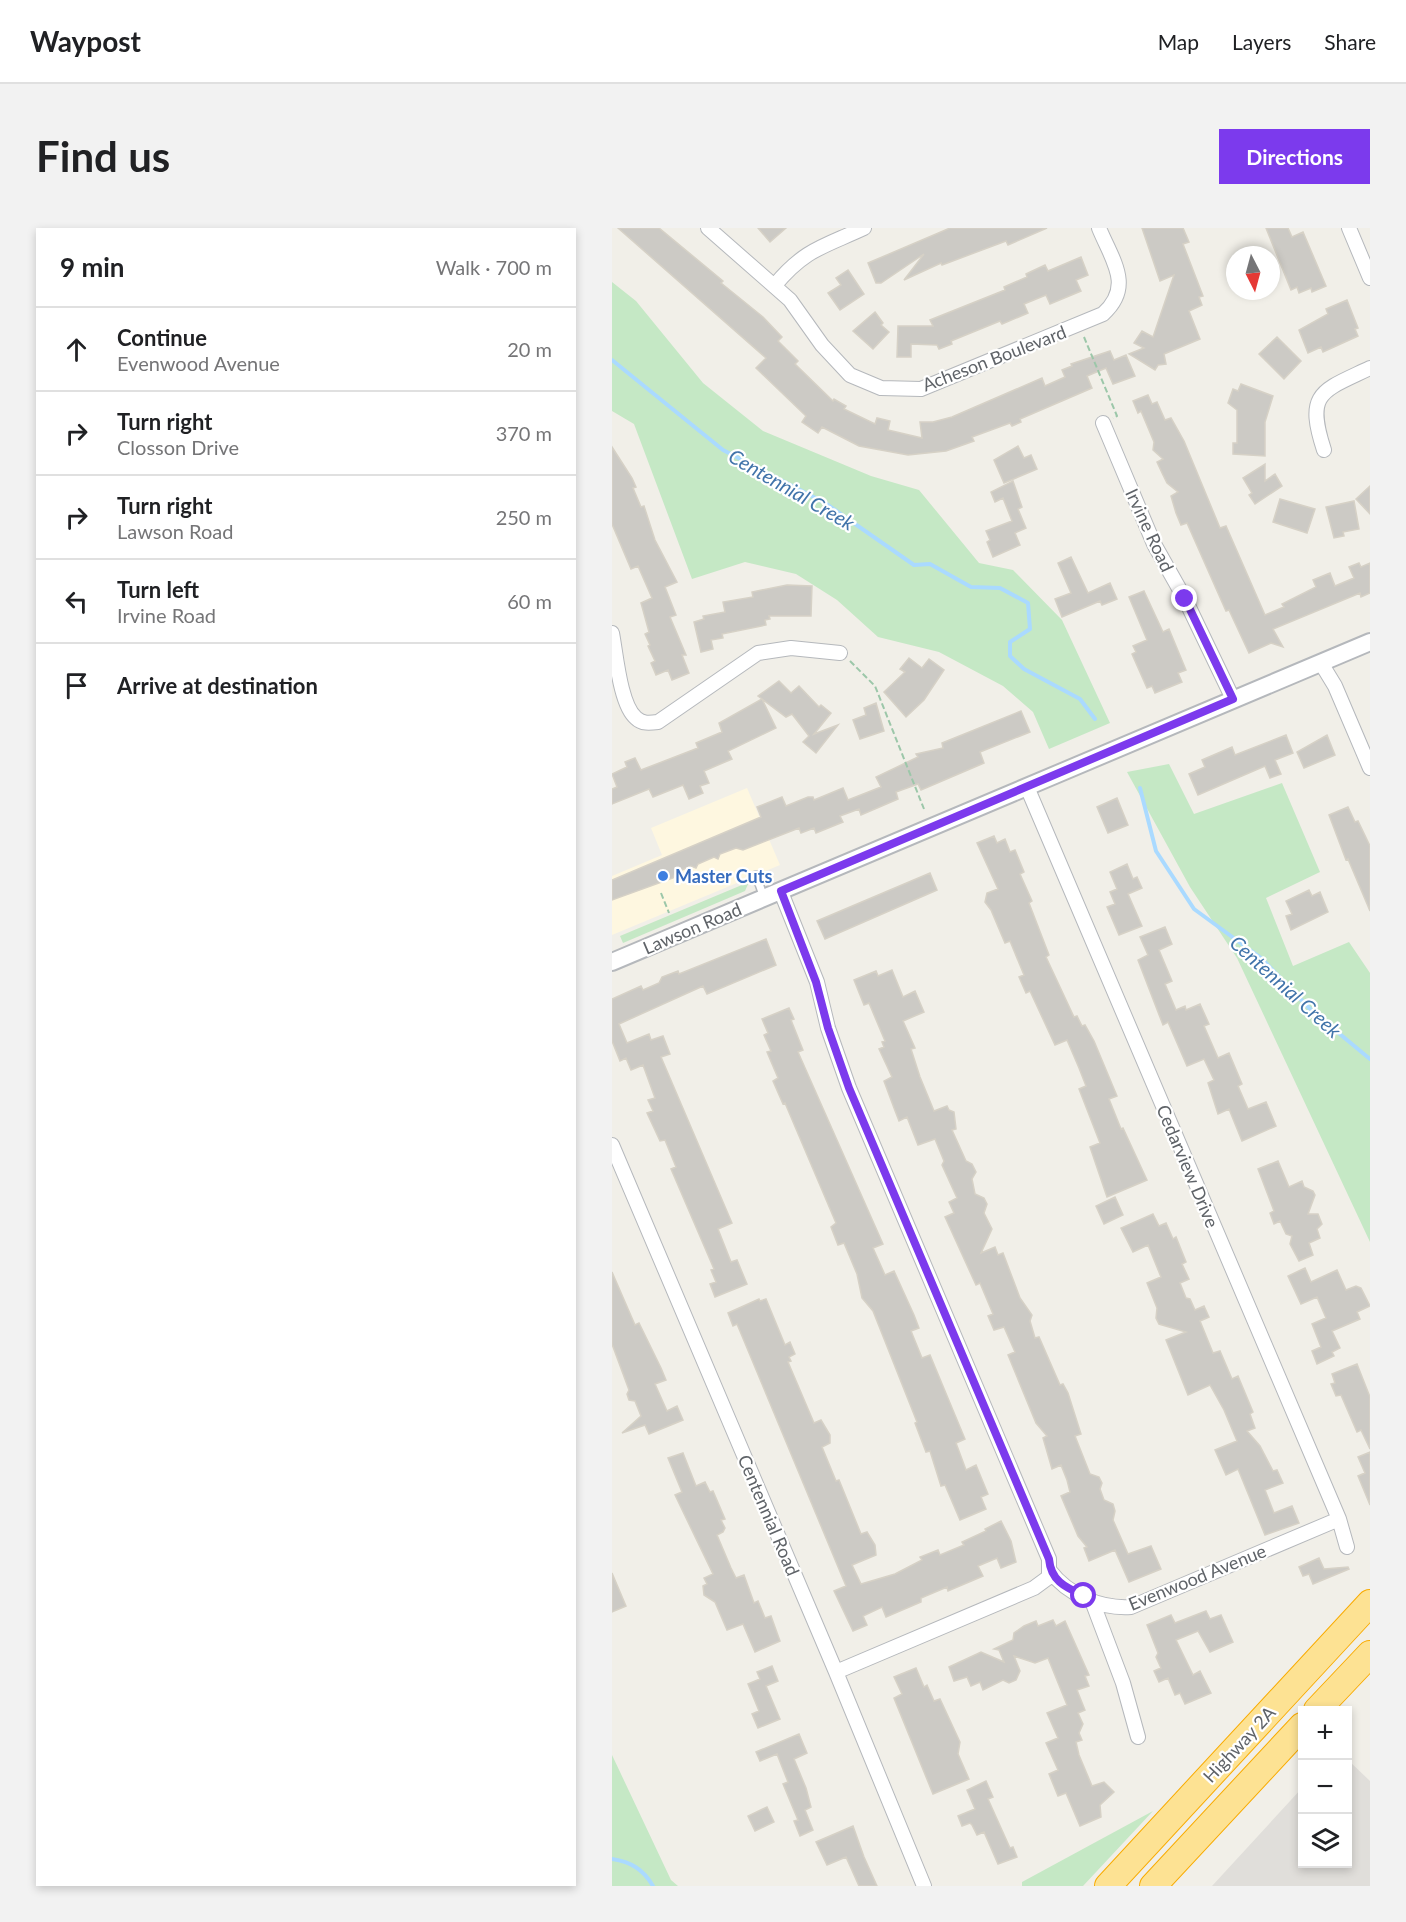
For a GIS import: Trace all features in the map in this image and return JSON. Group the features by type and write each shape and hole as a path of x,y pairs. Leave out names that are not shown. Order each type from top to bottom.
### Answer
{"highway":[{"name":"Highway 2A","path":"1108,1886 1370,1603"},
{"path":"1321,1706 1370,1654"},
{"name":"Highway 2A","path":"1153,1886 1298,1730"}],"street":[{"name":"Acheson Boulevard","path":"708,228 790,300 822,345 842,367 862,381 881,388 921,389 1103,314 1116,301 1119,292 1118,273 1099,228"},
{"path":"775,285 802,257 835,238 864,228"},
{"path":"1349,228 1370,278"},
{"path":"1324,450 1315,423 1315,409 1321,395 1370,368"},
{"name":"Irvine Road","path":"1102,423 1154,544 1200,630 1233,699"},
{"path":"612,633 627,705 636,718 646,723 658,722 758,652 791,648 840,652"},
{"name":"Lawson Road","path":"612,962 1370,642"},
{"path":"1321,663 1335,686 1370,768"},
{"name":"Cedarview Drive","path":"1027,787 1338,1519 1347,1547"},
{"path":"781,891 816,982 828,1028 849,1088 1049,1559 1050,1571 1045,1581 1014,1597 836,1672"},
{"name":"Centennial Road","path":"612,1145 836,1672 924,1886"},
{"name":"Evenwood Avenue","path":"1050,1571 1065,1587 1105,1607 1131,1607 1338,1519"},
{"path":"1092,1601 1123,1683 1138,1737"}],"lane":[{"path":"756,875 764,897"}],"path":[{"path":"1079,325 1117,416 1102,423"},
{"path":"840,652 875,686 924,809"},
{"path":"661,893 669,913"}],"shaded area":[{"path":"747,788 780,865 612,935 612,876 662,855 651,828"},
{"path":"1352,1764 1370,1781 1370,1886 1212,1886 1298,1792 1298,1868 1352,1868"}],"green space":[{"path":"612,282 636,301 703,383 763,431 871,476 919,490 979,563 1013,570 1062,620 1110,723 1049,749 1033,712 1003,686 939,652 878,637 837,600 796,574 745,562 692,579 634,424 612,411"},
{"path":"1169,764 1194,814 1282,783 1320,872 1266,898 1293,966 1349,942 1370,973 1370,1242 1237,958 1190,887 1127,772"},
{"path":"749,882 745,891 623,943 620,936"},
{"path":"612,1755 671,1880 678,1886 612,1886"},
{"path":"1153,1811 1083,1886 1022,1886 1022,1882"}],"building":[{"path":"618,228 659,228 763,317 782,337 778,341 798,361 795,364 833,401 834,399 846,406 844,409 875,424 877,418 890,421 888,430 922,438 920,422 933,422 952,417 1042,378 1045,386 1065,377 1062,370 1072,366 1071,364 1110,351 1114,360 1126,355 1135,376 1113,384 1106,368 1087,376 1092,388 1020,419 1021,422 1012,426 1010,423 972,437 974,441 946,451 908,455 859,446 822,427 818,433 802,422 806,416 756,368 766,358"},
{"path":"758,228 786,228 770,242"},
{"path":"950,228 1047,228 1008,245 1006,241 942,265 941,263 904,280 924,254 881,283 876,283 868,263"},
{"path":"1142,228 1183,228 1189,242 1183,244 1203,296 1199,297 1202,305 1189,311 1200,339 1164,354 1166,364 1158,365 1155,370 1129,354 1144,348 1134,343 1142,331 1153,337 1174,275 1160,281"},
{"path":"1266,228 1288,228 1292,237 1303,232 1326,286 1312,292 1311,288 1299,293 1297,287 1291,290 1280,263 1280,246 1273,246"},
{"path":"1081,257 1088,275 1076,280 1081,291 1050,304 1046,295 1024,304 1028,313 1002,324 1000,321 951,341 952,344 939,349 937,345 911,344 911,357 897,357 898,326 933,326 930,320 1005,290 1004,287 1027,277 1026,274 1045,265 1048,271"},
{"path":"848,270 864,294 840,310 828,293 841,285 836,278"},
{"path":"1347,300 1358,328 1355,329 1358,336 1323,352 1321,347 1308,353 1299,330 1328,314 1326,309"},
{"path":"875,312 883,323 881,325 889,332 873,349 853,331"},
{"path":"1277,337 1301,361 1284,379 1259,354"},
{"path":"1241,384 1273,396 1265,422 1265,456 1233,454 1233,443 1237,443 1237,410 1228,403 1233,389 1238,391"},
{"path":"1148,395 1152,404 1157,402 1165,420 1171,418 1184,441 1220,528 1226,526 1265,615 1284,607 1282,604 1316,587 1313,580 1330,573 1335,586 1354,578 1349,567 1359,563 1361,567 1370,563 1370,593 1361,597 1360,593 1273,629 1283,647 1271,643 1249,653 1229,610 1226,611 1187,523 1181,525 1176,513 1171,496 1178,492 1167,483 1163,475 1157,462 1163,459 1153,450 1154,442 1141,411 1138,413 1133,401"},
{"path":"1018,446 1024,458 1031,455 1037,469 1004,483 994,460"},
{"path":"612,447 632,478 636,487 633,488 641,507 644,506 655,540 677,582 665,587 676,615 670,617 686,655 682,655 689,673 672,680 668,670 656,675 651,663 655,661 645,634 649,632 641,603 652,598 638,566 631,569 612,524"},
{"path":"1265,464 1265,481 1275,474 1282,486 1255,504 1249,495 1252,493 1243,478"},
{"path":"1013,481 1022,507 1018,509 1026,528 1015,533 1020,545 993,557 987,542 990,540 986,531 1012,521 1003,498 995,502 991,492"},
{"path":"1370,486 1370,514 1356,499"},
{"path":"1280,499 1315,509 1307,533 1273,522"},
{"path":"1354,501 1359,529 1343,532 1344,536 1334,538 1326,507"},
{"path":"1071,557 1088,593 1110,583 1117,599 1102,605 1100,601 1062,617 1055,599 1071,593 1058,563"},
{"path":"787,585 812,586 811,616 769,616 770,619 765,620 766,625 722,634 723,638 711,640 713,649 701,652 694,622 704,619 703,616 725,612 723,602 753,597 752,592"},
{"path":"1144,591 1163,632 1169,629 1186,670 1178,673 1182,682 1155,693 1152,686 1147,688 1132,654 1136,652 1133,646 1147,640 1129,597"},
{"path":"909,658 922,668 929,659 944,670 924,700 906,717 884,692 905,672 900,669"},
{"path":"779,681 791,693 799,686 819,707 821,705 831,713 814,734 838,725 816,753 803,742 809,736 792,714 786,717 758,696"},
{"path":"762,699 776,728 728,751 732,759 704,771 709,783 700,786 703,793 689,799 683,785 653,797 649,789 612,804 612,789 617,787 612,774 627,767 625,762 635,758 641,770 698,748 696,743 722,732 719,723"},
{"path":"876,703 884,731 860,739 853,720 866,715 864,708"},
{"path":"1021,711 1030,732 980,752 984,763 921,790 918,784 896,792 898,799 861,815 859,809 840,816 843,822 816,833 814,828 801,833 799,828 743,850 736,848 720,854 718,859 714,857 698,864 696,868 691,866 675,873 673,878 612,900 612,880 761,817 757,807 782,797 786,806 808,797 813,797 814,800 843,788 848,800 881,787 876,777 918,757 916,754 943,748 942,743"},
{"path":"1286,735 1293,753 1275,760 1281,774 1270,778 1265,766 1198,795 1189,774 1205,767 1202,760 1232,747 1235,755"},
{"path":"1327,735 1335,755 1304,768 1297,752"},
{"path":"1117,798 1128,825 1108,833 1097,807"},
{"path":"1348,807 1355,822 1358,821 1370,846 1370,911 1348,859 1346,860 1329,815"},
{"path":"994,836 997,843 1005,839 1010,852 1015,850 1024,872 1020,874 1032,901 1029,903 1049,955 1046,957 1074,1017 1077,1016 1082,1026 1085,1025 1094,1041 1117,1096 1109,1099 1121,1129 1123,1128 1147,1180 1107,1197 1090,1147 1100,1143 1079,1089 1086,1086 1079,1068 1067,1040 1055,1045 1030,991 1026,993 1019,977 1024,975 1010,941 1005,943 991,910 985,902 987,893 998,889 977,843"},
{"path":"1127,864 1133,879 1137,877 1142,888 1128,894 1142,926 1119,935 1107,907 1115,904 1110,892 1117,889 1110,872"},
{"path":"930,873 937,890 825,939 817,921"},
{"path":"1309,890 1312,896 1320,892 1328,912 1291,930 1286,916 1292,914 1286,901"},
{"path":"1165,927 1172,944 1159,950 1172,981 1165,984 1176,1010 1185,1006 1186,1010 1200,1004 1209,1024 1204,1026 1218,1058 1229,1053 1242,1084 1238,1086 1248,1109 1266,1102 1276,1126 1242,1141 1229,1109 1218,1114 1208,1083 1214,1080 1204,1059 1187,1066 1168,1022 1163,1025 1138,960 1148,955 1140,937"},
{"path":"766,939 776,965 707,994 703,986 619,1024 627,1043 649,1034 651,1040 663,1036 670,1054 661,1057 732,1223 718,1229 731,1262 737,1260 747,1284 715,1297 710,1284 716,1282 711,1270 714,1269 671,1169 676,1167 665,1140 660,1141 647,1113 653,1111 648,1100 655,1098 643,1065 631,1070 626,1058 620,1061 612,1041 612,999 641,986 643,990 659,983 662,977 678,971 679,974"},
{"path":"892,970 903,997 915,991 924,1012 903,1021 915,1048 911,1049 920,1077 934,1111 947,1106 954,1112 956,1129 952,1130 966,1161 972,1164 976,1172 972,1179 975,1194 984,1198 987,1204 984,1213 992,1229 981,1253 995,1247 998,1255 1003,1253 1020,1298 1032,1315 1030,1321 1035,1338 1039,1337 1060,1385 1063,1384 1068,1393 1081,1434 1075,1436 1090,1474 1099,1477 1102,1483 1100,1489 1104,1500 1113,1504 1115,1511 1113,1520 1128,1554 1151,1546 1161,1569 1129,1582 1115,1550 1089,1561 1084,1548 1087,1547 1078,1536 1061,1496 1070,1492 1067,1480 1061,1465 1052,1469 1043,1438 1047,1436 1036,1423 1008,1355 1015,1352 1004,1327 994,1330 988,1316 993,1314 980,1283 976,1285 945,1217 954,1213 949,1202 957,1198 942,1165 944,1161 935,1139 918,1145 907,1117 899,1121 884,1081 892,1077 879,1049 884,1047 882,1042 885,1041 869,1003 864,1005 854,980 876,971 878,976"},
{"path":"789,1008 794,1019 791,1020 803,1050 798,1052 883,1244 873,1248 885,1275 894,1271 914,1315 919,1328 911,1331 922,1358 930,1355 965,1439 956,1443 966,1470 976,1465 988,1494 981,1497 986,1509 960,1520 945,1485 941,1486 930,1451 926,1452 915,1423 917,1422 873,1311 862,1298 857,1274 844,1243 838,1245 831,1227 836,1223 785,1103 783,1104 773,1081 778,1078 767,1052 771,1051 764,1035 768,1033 762,1019"},
{"path":"1278,1161 1289,1187 1302,1181 1304,1187 1313,1191 1315,1195 1308,1214 1318,1214 1322,1224 1317,1229 1320,1238 1309,1243 1313,1255 1299,1261 1290,1244 1292,1236 1286,1234 1280,1221 1274,1224 1270,1213 1274,1211 1258,1169"},
{"path":"1115,1197 1123,1215 1104,1224 1096,1206"},
{"path":"1153,1214 1159,1226 1166,1223 1173,1239 1176,1237 1186,1262 1182,1264 1189,1279 1180,1283 1186,1298 1190,1299 1195,1310 1204,1306 1209,1317 1200,1321 1213,1353 1220,1351 1232,1379 1238,1376 1253,1412 1250,1414 1255,1428 1247,1431 1260,1446 1273,1471 1277,1470 1283,1483 1265,1490 1274,1513 1292,1506 1299,1523 1265,1535 1238,1469 1226,1475 1215,1450 1237,1441 1224,1410 1210,1385 1188,1395 1166,1340 1186,1332 1159,1324 1156,1318 1157,1308 1147,1283 1161,1277 1148,1245 1133,1252 1121,1228"},
{"path":"1305,1268 1311,1282 1337,1270 1346,1290 1356,1286 1361,1288 1370,1306 1357,1312 1360,1319 1332,1331 1340,1348 1332,1352 1334,1356 1317,1364 1312,1351 1321,1347 1312,1324 1326,1318 1317,1297 1301,1304 1288,1276"},
{"path":"612,1272 635,1325 639,1323 666,1380 655,1384 667,1411 677,1406 683,1420 649,1434 645,1425 622,1433 641,1416 635,1401 629,1400 627,1394 629,1390 612,1344"},
{"path":"759,1299 760,1301 766,1299 785,1345 790,1342 795,1354 789,1357 791,1361 788,1362 814,1423 821,1420 830,1435 830,1443 822,1447 836,1481 839,1480 861,1534 867,1532 875,1545 876,1555 852,1565 861,1584 895,1574 922,1560 920,1557 938,1550 940,1555 964,1545 962,1542 1001,1521 1011,1541 1016,1562 1001,1568 997,1558 978,1566 983,1576 948,1591 947,1587 921,1598 921,1602 886,1617 882,1607 863,1616 867,1625 853,1631 834,1591 846,1586 737,1324 733,1326 728,1313"},
{"path":"1357,1364 1370,1397 1370,1449 1361,1430 1357,1432 1341,1395 1336,1396 1331,1384 1335,1383 1332,1374"},
{"path":"1370,1452 1370,1505 1358,1476 1365,1473 1358,1457"},
{"path":"683,1453 696,1486 705,1482 710,1492 713,1491 725,1519 721,1520 725,1528 723,1532 717,1535 736,1578 744,1575 754,1603 758,1601 765,1618 771,1616 780,1641 755,1652 743,1624 727,1630 715,1602 704,1595 703,1586 707,1584 704,1578 713,1574 675,1495 682,1492 668,1458"},
{"path":"1319,1558 1324,1569 1348,1567 1349,1569 1313,1584 1309,1574 1303,1576 1299,1567"},
{"path":"612,1573 626,1606 612,1612"},
{"path":"1206,1611 1210,1619 1221,1615 1233,1642 1210,1652 1198,1631 1176,1640 1193,1675 1200,1671 1211,1693 1185,1704 1180,1693 1175,1695 1168,1678 1159,1682 1154,1671 1161,1668 1156,1657 1158,1653 1147,1625 1171,1615 1175,1623"},
{"path":"1053,1620 1056,1626 1065,1621 1089,1675 1085,1676 1089,1686 1077,1690 1085,1710 1078,1713 1083,1724 1079,1733 1082,1740 1076,1742 1079,1755 1092,1786 1104,1782 1114,1792 1100,1805 1101,1817 1080,1826 1066,1793 1058,1796 1049,1774 1058,1770 1046,1743 1058,1738 1047,1713 1067,1705 1048,1658 1035,1663 1014,1656 1020,1671 1016,1680 1009,1683 1003,1680 983,1690 980,1682 971,1686 967,1677 954,1681 949,1667 981,1652 1004,1662 999,1650 994,1649 1013,1640 1014,1633 1024,1626 1036,1621 1038,1626"},
{"path":"772,1666 778,1681 766,1686 780,1719 758,1728 752,1714 759,1711 748,1684 760,1679 757,1672"},
{"path":"916,1668 924,1687 927,1685 934,1701 940,1699 960,1742 958,1754 969,1779 933,1794 894,1698 902,1694 894,1677"},
{"path":"799,1734 807,1753 794,1759 806,1788 811,1807 805,1810 813,1830 800,1836 794,1821 798,1820 783,1784 788,1782 777,1754 760,1761 756,1752"},
{"path":"986,1781 993,1797 988,1799 1010,1848 1013,1847 1017,1857 998,1864 984,1832 977,1835 970,1823 962,1826 958,1816 975,1809 967,1790"},
{"path":"767,1807 774,1822 755,1831 748,1816"},
{"path":"853,1826 877,1886 859,1886 846,1857 827,1865 816,1842"}],"waterway":[{"name":"Centennial Creek","path":"612,360 723,450 825,503 914,565 930,564 971,587 1000,588 1028,603 1030,629 1010,642 1010,656 1024,669 1080,699 1095,719"},
{"name":"Centennial Creek","path":"1140,788 1156,851 1194,909 1261,958 1312,1011 1370,1059"},
{"path":"612,1859 636,1867 653,1886"}],"place":[{"name":"Master Cuts","path":"663,876"}],"route":[{"path":"1084,1596 1065,1587 1050,1571 1049,1559 849,1088 828,1028 816,982 781,891 1233,699 1185,599"}]}
